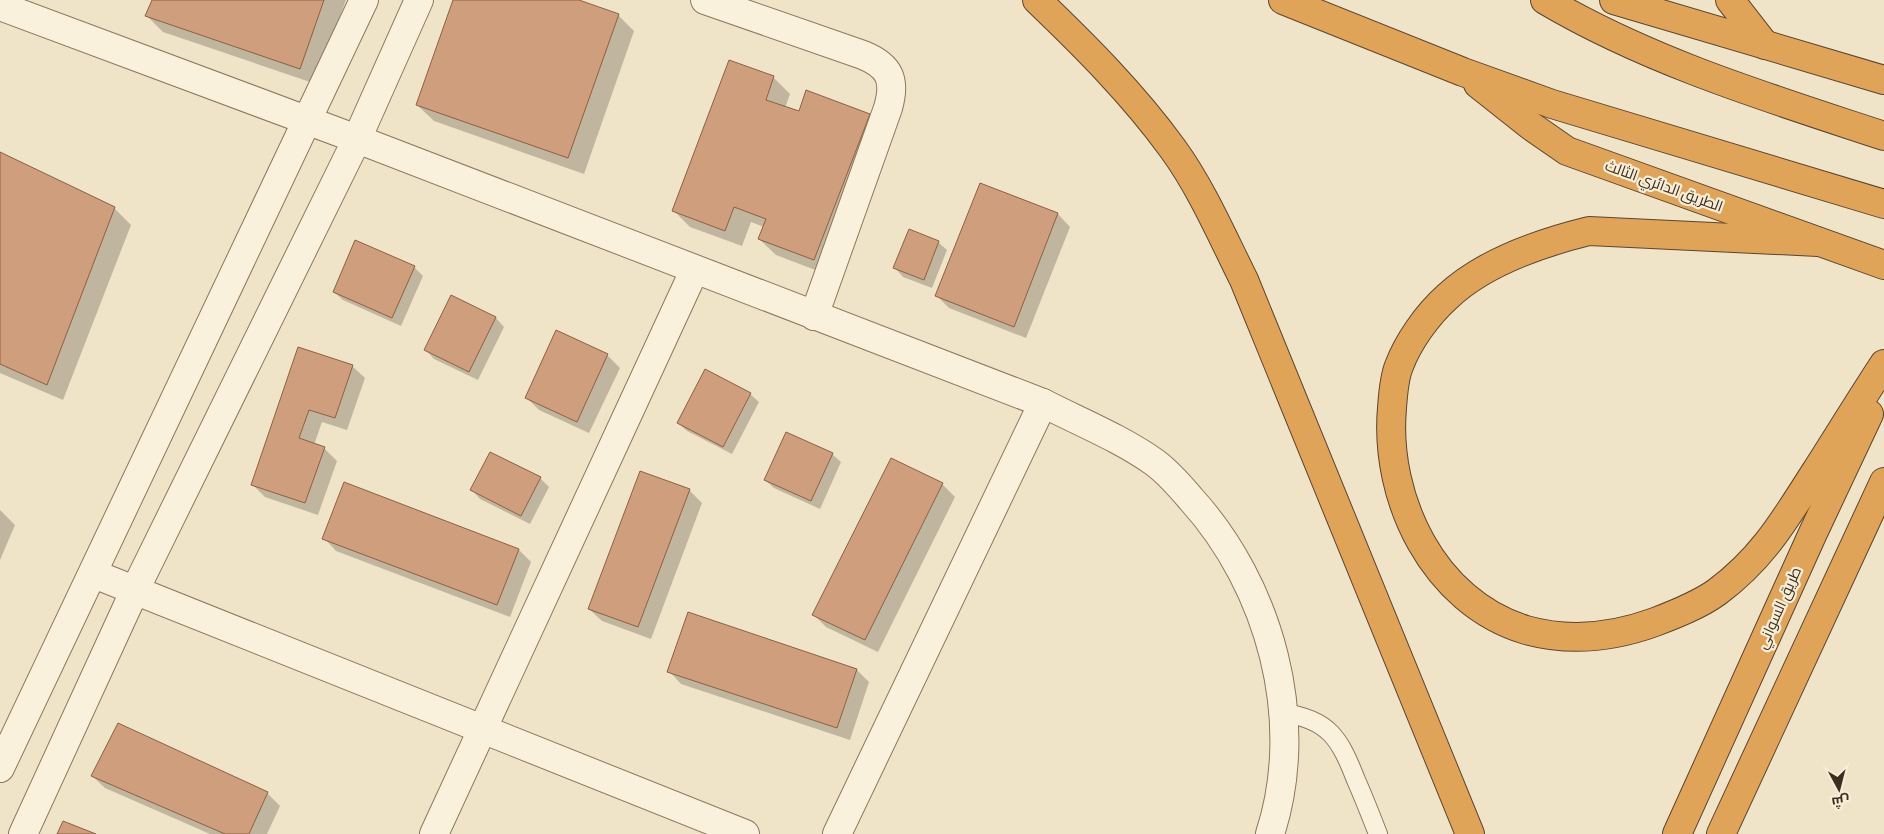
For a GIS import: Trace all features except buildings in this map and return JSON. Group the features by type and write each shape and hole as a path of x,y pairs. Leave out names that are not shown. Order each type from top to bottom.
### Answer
{"highway":[{"path":"1038,0 1118,80 1174,150 1209,210 1244,280 1456,795 1470,834"},
{"name":"الطريق الدائري الثالث","path":"1282,0 1463,72 1552,104 1884,204"},
{"path":"1546,0 1589,25 1684,66 1884,136"},
{"path":"1614,0 1884,80"},
{"path":"1730,0 1765,45"},
{"name":"الطريق الدائري الثالث","path":"1463,72 1496,100 1567,151 1884,265"},
{"path":"1818,242 1589,231 1558,238 1512,257 1464,283 1445,298 1413,340 1398,367 1392,398 1390,429 1392,459 1399,491 1422,543 1441,571 1464,595 1492,614 1525,629 1566,638 1602,636 1640,628 1676,614 1714,594 1744,570 1771,541 1884,364"},
{"name":"طريق السواني","path":"1677,834 1813,533 1884,383"},
{"path":"1721,834 1884,482"}],"street":[{"path":"0,768 94,574 364,0"},
{"path":"23,834 134,592 357,139 419,0"},
{"path":"705,0 879,61 890,75 893,91 814,316"},
{"path":"0,6 357,139 694,271 1044,404 1120,442 1154,462 1203,512 1242,570 1257,602 1268,635 1277,673 1283,712 1283,752 1279,791 1270,834"},
{"path":"434,834 694,271"},
{"path":"837,834 1044,404"},
{"path":"94,574 134,592 744,834"}],"lane":[{"path":"1283,712 1302,716 1320,724 1333,734 1344,750 1378,834"}]}
